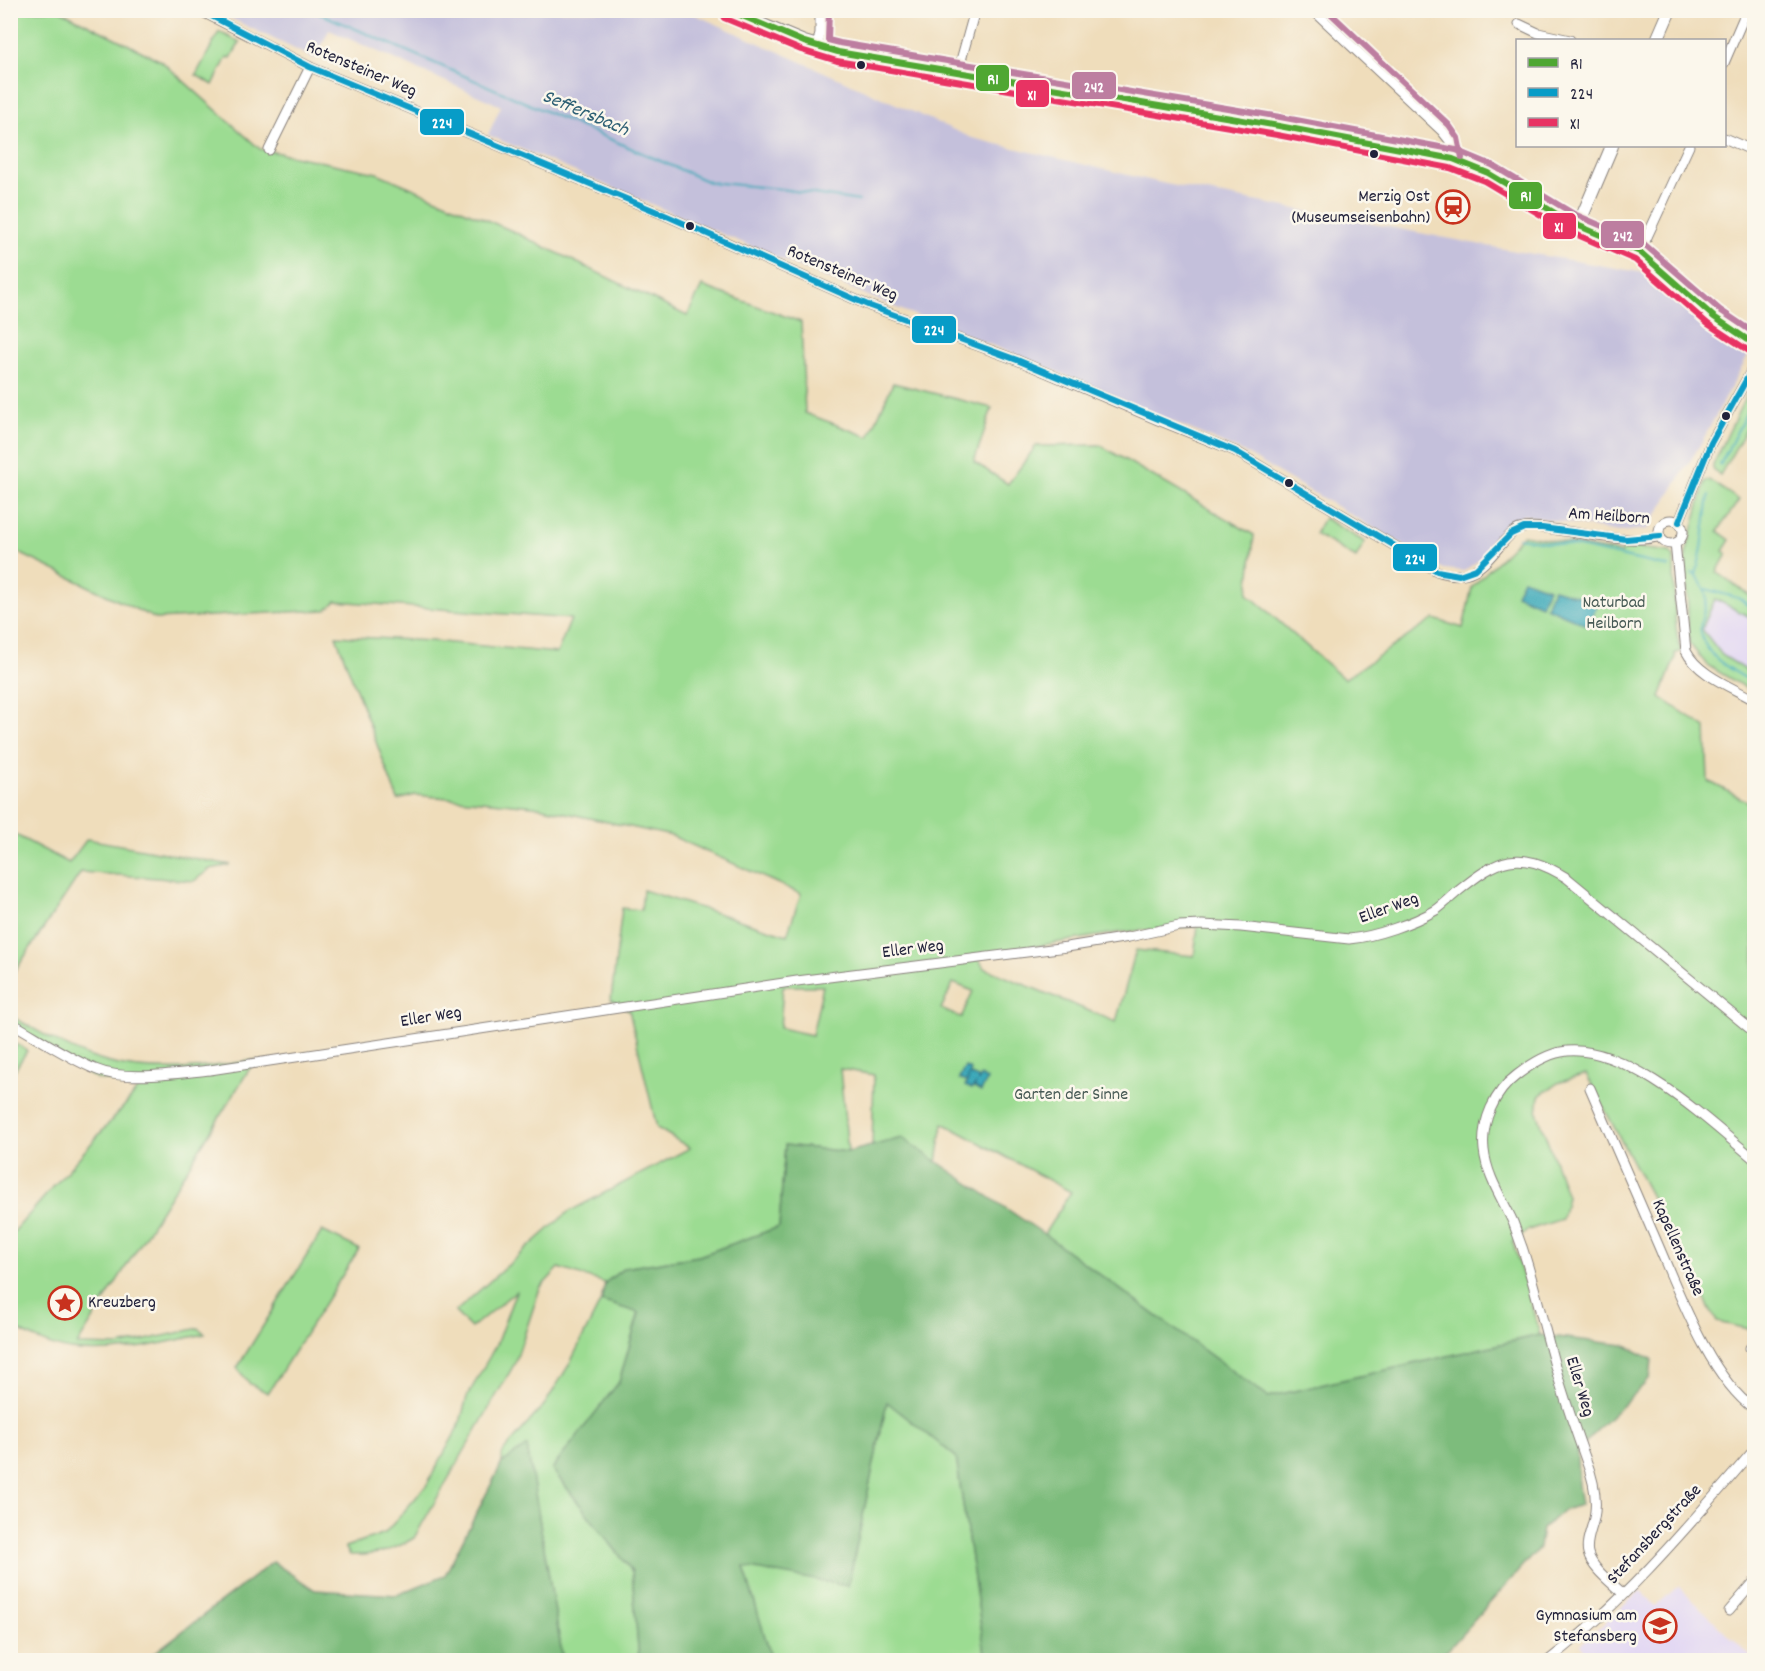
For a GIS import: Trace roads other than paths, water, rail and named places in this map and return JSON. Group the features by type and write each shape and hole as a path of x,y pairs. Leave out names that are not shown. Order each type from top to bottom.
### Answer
{"main road":[{"path":"727,10 817,46 854,55 1279,126 1453,159 1488,173 1578,226 1641,252 1714,317 1755,344"},
{"path":"1657,39 1670,10"},
{"path":"1578,226 1612,147"}],"street":[{"name":"Rotensteiner Weg","path":"199,10 310,67 667,216 870,306 1017,360 1235,451 1416,560 1450,576 1465,575"},
{"path":"817,46 820,33 820,10"},
{"path":"958,71 975,10"},
{"path":"1312,10 1442,131 1450,141 1453,159"},
{"path":"1726,61 1748,13"},
{"path":"1519,24 1538,33 1565,39"},
{"path":"269,150 310,67"},
{"path":"1726,138 1755,151"},
{"path":"1641,252 1689,147"},
{"path":"1678,522 1711,443 1755,366"},
{"path":"1675,543 1668,543 1660,536 1663,523 1670,520 1678,522 1682,527 1683,534 1675,543 1686,651 1690,659 1700,668 1755,700"},
{"name":"Am Heilborn","path":"1465,575 1481,567 1513,531 1521,528 1547,528 1641,540 1660,536"},
{"name":"Eller Weg","path":"10,1023 97,1070 125,1074 169,1074 210,1070 797,981 1129,938 1179,926 1241,927 1349,939 1362,938 1392,929 1436,910 1486,870 1505,861 1523,859 1551,869 1567,878 1755,1032"},
{"name":"Eller Weg","path":"1623,1594 1594,1564 1587,1552 1595,1508 1592,1478 1559,1382 1513,1222 1491,1179 1486,1163 1484,1149 1486,1121 1503,1088 1524,1069 1560,1052 1582,1051 1630,1066 1691,1106 1755,1159"},
{"name":"Kapellenstraße","path":"1590,1088 1698,1335 1722,1374 1739,1395 1755,1409"},
{"name":"Stefansbergstraße","path":"1549,1660 1585,1632 1623,1594 1755,1450"},
{"path":"1729,1611 1755,1582"}],"water":[{"path":"1523,579 1548,588 1541,605 1516,594"},
{"path":"1553,589 1599,602 1587,625 1546,607"},
{"path":"965,1067 971,1070 968,1077 971,1075 978,1078 978,1082 981,1076 987,1079 981,1092 974,1088 976,1084 972,1089 965,1086 968,1080 965,1082 959,1079"}],"waterway":[{"name":"Seffersbach","path":"312,10 709,182 781,189 859,201"},
{"path":"1720,465 1754,398"},
{"path":"1696,575 1709,495"},
{"name":"Seffersbach","path":"1518,538 1579,547 1669,567"},
{"name":"Seffersbach","path":"1692,573 1705,590 1706,603 1700,627 1704,642 1722,663 1754,683"},
{"path":"1706,589 1741,599 1754,612"}],"place":[{"name":"Merzig Ost (Museumseisenbahn)","path":"1453,207"},
{"name":"Kreuzberg","path":"65,1303"},
{"name":"Gymnasium am Stefansberg","path":"1660,1626"}],"park label":[{"name":"Naturbad Heilborn","path":"1614,613"},
{"name":"Garten der Sinne","path":"1071,1095"}]}
